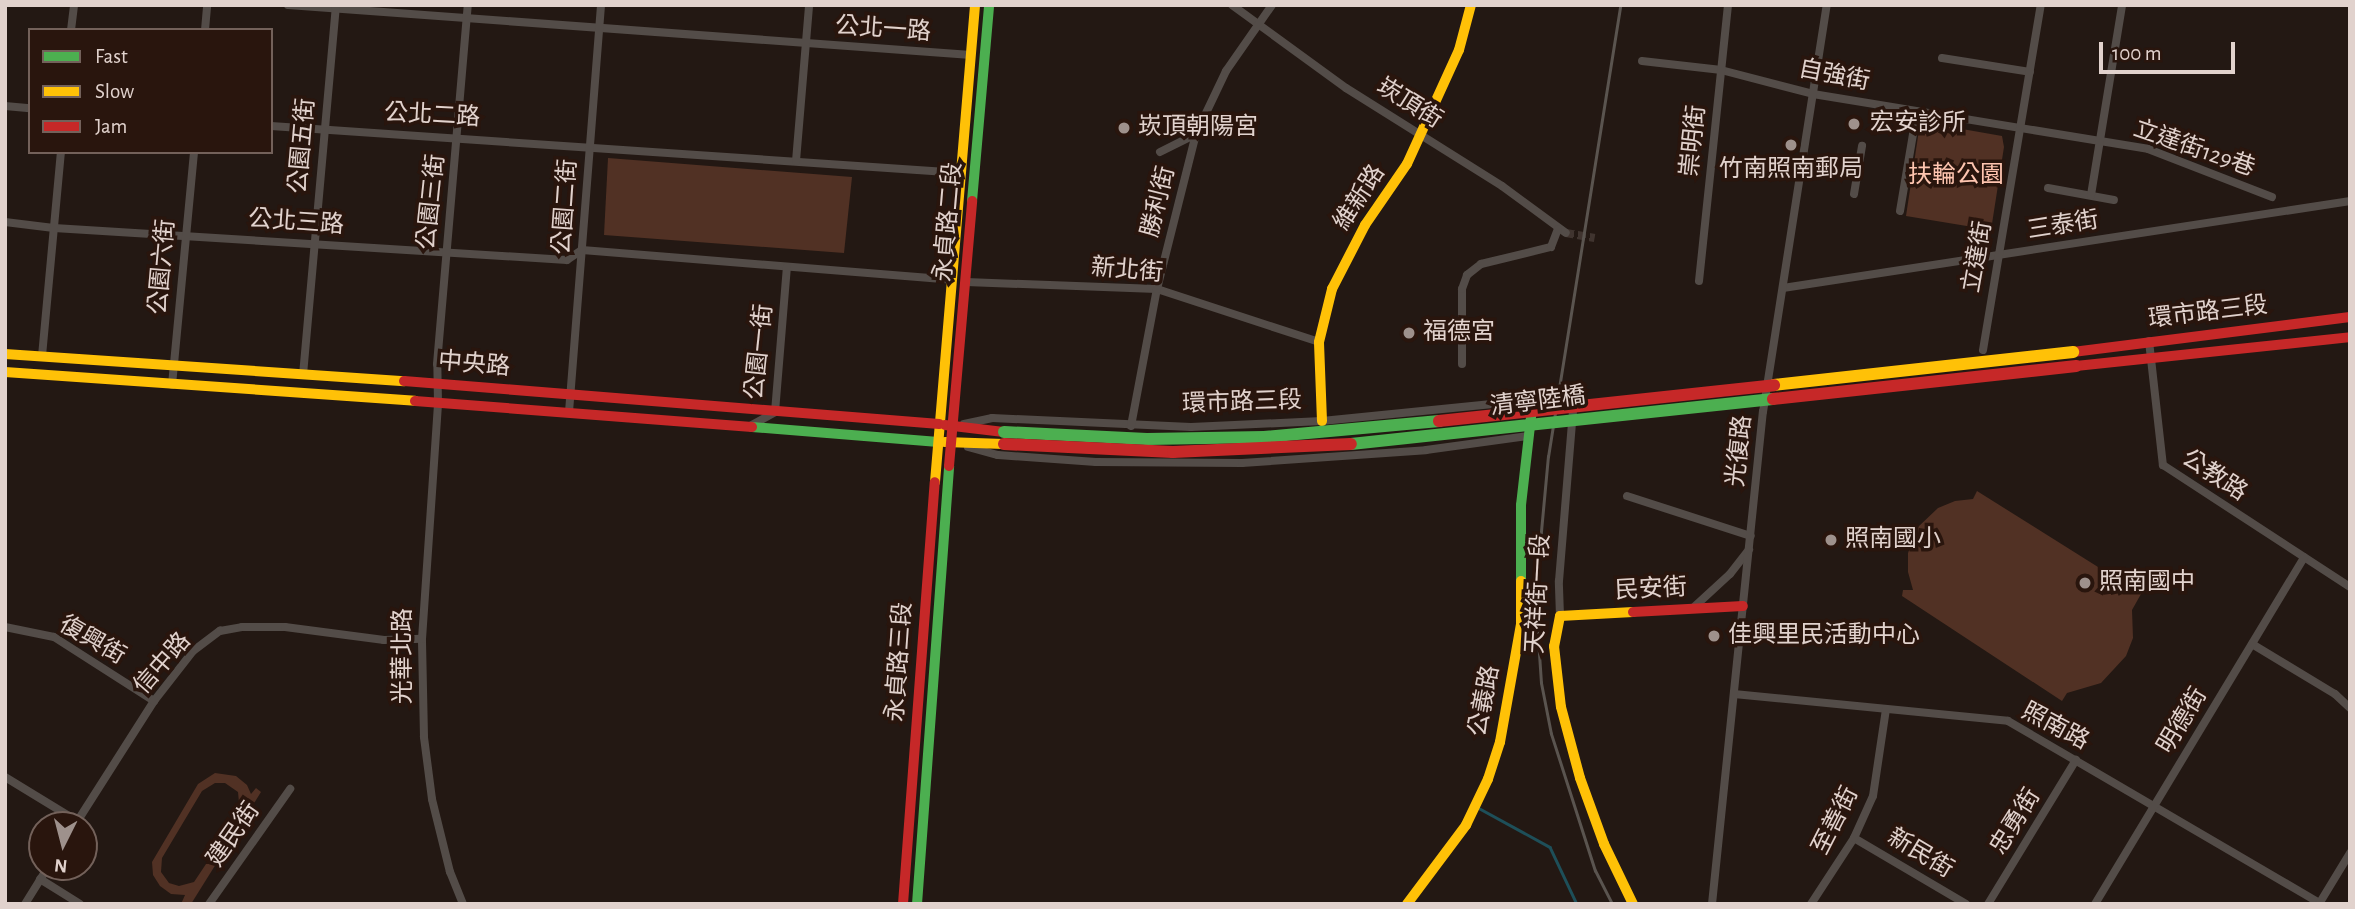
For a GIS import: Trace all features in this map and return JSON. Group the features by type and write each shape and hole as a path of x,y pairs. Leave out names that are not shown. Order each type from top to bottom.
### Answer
{"main road":[{"name":"永貞路二段","path":"939,424 975,5"},
{"name":"永貞路二段","path":"944,442 953,427 989,5"},
{"name":"維新路","path":"1322,421 1319,342 1332,289 1344,262 1407,164 1459,50 1471,5"},
{"path":"965,116 979,117"},
{"name":"環市路三段","path":"2074,359 2149,341 2350,317"},
{"name":"環市路三段","path":"2074,359 2151,358 2350,337"},
{"name":"中央路","path":"5,354 438,383 939,424 1004,438"},
{"name":"清寧陸橋","path":"1004,438 1264,437 1348,431 2074,359"},
{"name":"中央路","path":"5,372 944,442 1004,438"},
{"name":"公義路","path":"1407,904 1472,815 1500,742 1521,610 1520,530 1533,400"},
{"name":"永貞路三段","path":"917,904 944,442 939,424"},
{"name":"永貞路三段","path":"903,904 944,442"},
{"name":"民安街","path":"1560,616 1743,606"},
{"name":"天祥街一段","path":"1560,616 1554,646 1561,707 1580,778 1604,844 1633,904"}],"street":[{"path":"71,28 74,5"},
{"path":"205,28 207,5"},
{"name":"公北一路","path":"289,5 971,55"},
{"name":"公園三街","path":"438,403 436,364 468,5"},
{"name":"公園二街","path":"569,412 601,5"},
{"path":"796,161 809,5"},
{"name":"崁頂街","path":"1232,5 1346,88 1502,186 1566,233"},
{"name":"勝利街","path":"1130,426 1157,289 1196,134 1226,71 1272,5"},
{"name":"崇明街","path":"1699,281 1728,5"},
{"name":"光復路","path":"1712,904 1763,412 1827,5"},
{"name":"立達街","path":"1983,350 2041,5"},
{"path":"2091,195 2122,5"},
{"name":"公園五街","path":"303,375 336,7"},
{"path":"1942,58 2030,72"},
{"name":"自強街","path":"1642,61 1721,70 1813,94 2020,127"},
{"path":"5,106 28,108"},
{"path":"1900,211 1917,111"},
{"name":"公北二路","path":"273,126 458,136 961,173"},
{"name":"立達街129巷","path":"2020,127 2148,149 2272,197"},
{"path":"1160,152 1196,134"},
{"path":"1854,194 1862,146"},
{"path":"42,356 61,154"},
{"name":"公園六街","path":"172,384 194,154"},
{"path":"2048,188 2114,200"},
{"name":"三泰街","path":"1783,288 2350,201"},
{"name":"公北三路","path":"5,222 54,228 185,234 567,260 582,250"},
{"path":"1462,364 1462,289 1467,275 1481,264 1551,247 1558,229"},
{"path":"582,250 952,280"},
{"name":"公園一街","path":"749,427 775,412 787,267"},
{"name":"新北街","path":"966,282 1157,289 1319,342"},
{"name":"公教路","path":"2149,341 2163,466 2350,587"},
{"name":"天祥街一段","path":"1560,616 1559,581 1574,398"},
{"name":"環市路三段","path":"953,427 992,418 1130,426 1322,421 1533,400"},
{"name":"光華北路","path":"438,403 422,639 424,737 432,799 450,873 463,904"},
{"path":"1279,423 1282,460"},
{"path":"944,442 998,455 1097,462 1230,464 1426,450 1528,436"},
{"path":"1627,496 1751,536"},
{"path":"1692,608 1730,573 1749,550"},
{"name":"明德街","path":"2095,904 2304,557"},
{"name":"信中路","path":"84,811 154,701 193,651 220,631 242,627 285,626 384,640 422,639"},
{"name":"復興街","path":"5,627 54,637 154,701"},
{"path":"2252,644 2335,694 2350,708"},
{"name":"照南路","path":"1734,694 2008,722 2320,903"},
{"name":"至善街","path":"1811,904 1854,838 1872,796 1886,709"},
{"name":"忠勇街","path":"1988,904 2076,760"},
{"path":"5,777 57,811"},
{"name":"建民街","path":"209,904 290,789"},
{"name":"新民街","path":"1854,838 1966,904"},
{"path":"2320,903 2350,853"},
{"path":"25,904 39,881"},
{"path":"43,881 80,904"}],"green space":[{"name":"扶輪公園","path":"1928,123 2002,136 2004,147 1991,230 1906,216 1919,130"},
{"path":"608,158 852,177 844,253 604,235"},
{"path":"1977,491 2141,594 2132,610 2133,638 2126,656 2101,683 2067,693 2062,701 1902,596 1903,590 1913,590 1908,572 1908,553 1918,527 1938,508 1955,501 1973,499"},
{"path":"215,773 236,776 247,785 251,794 256,788 261,792 191,904 181,904 185,895 171,894 160,886 153,875 152,862 198,784","holes":["215,783 225,783 238,792 240,813 194,882 179,886 169,883 161,872 162,858 202,791"]}],"waterway":[{"path":"1477,807 1550,847 1577,904"}],"tunnel":[{"path":"1566,233 1595,238"}],"railway":[{"path":"1612,904 1595,871 1551,734 1541,683 1535,596 1548,457 1620,5"}],"traffic: fast":[{"path":"972,201 989,5"},
{"path":"1351,444 1773,399"},
{"path":"1521,581 1521,505 1533,400"},
{"path":"1004,432 1147,439 1264,437 1439,421"},
{"path":"752,427 938,442"},
{"path":"917,904 949,466"}],"traffic: slow":[{"path":"935,482 975,5"},
{"path":"1322,421 1319,342 1332,289 1365,225 1407,164 1459,50 1471,5"},
{"path":"1774,385 2073,352"},
{"path":"5,354 404,381"},
{"path":"5,372 415,401"},
{"path":"945,442 1004,444"},
{"path":"1407,904 1466,825 1488,779 1500,742 1521,624 1521,581"},
{"path":"1633,612 1560,616 1554,646 1561,707 1580,778 1604,844 1633,904"}],"traffic: jam":[{"path":"949,466 972,201"},
{"path":"2073,352 2350,317"},
{"path":"2076,366 2350,337"},
{"path":"1773,399 2076,366"},
{"path":"404,381 939,424"},
{"path":"1439,421 1774,385"},
{"path":"415,401 752,427"},
{"path":"945,425 1004,432"},
{"path":"1004,444 1173,452 1351,444"},
{"path":"903,904 935,482"},
{"path":"1633,612 1743,606"}],"place":[{"name":"宏安診所","path":"1854,124"},
{"name":"崁頂朝陽宮","path":"1124,128"},
{"name":"竹南照南郵局","path":"1791,145"},
{"name":"福德宮","path":"1409,333"},
{"name":"照南國小","path":"1831,540"},
{"name":"照南國中","path":"2085,583"},
{"name":"佳興里民活動中心","path":"1714,636"}]}
